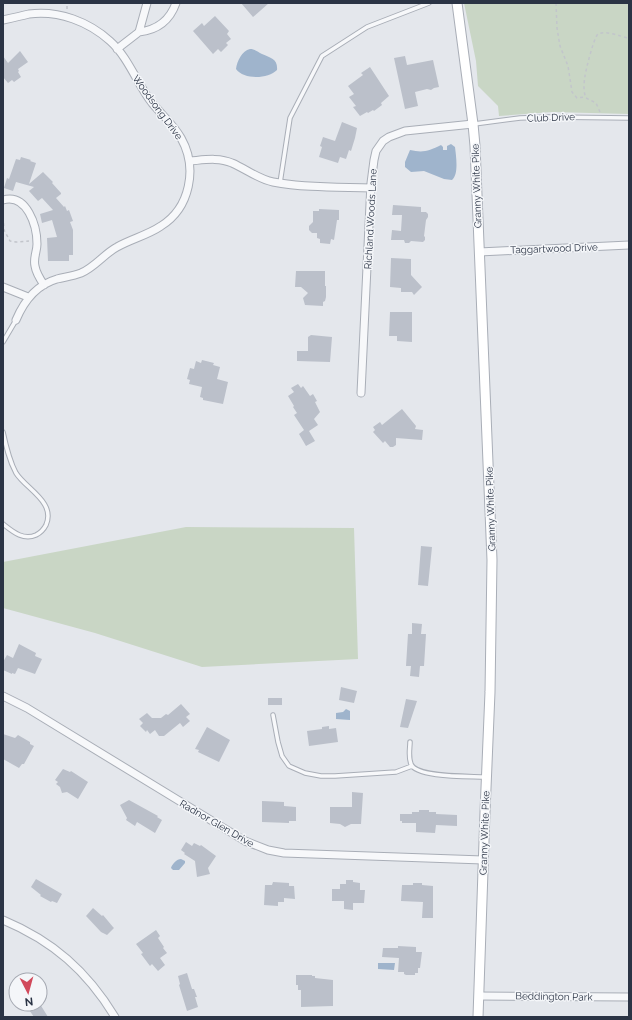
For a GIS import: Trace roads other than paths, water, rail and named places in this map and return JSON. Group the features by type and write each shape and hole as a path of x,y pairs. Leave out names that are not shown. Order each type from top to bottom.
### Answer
{"main road":[{"name":"Granny White Pike","path":"457,3 473,124 492,560 491,685 486,777 478,1017"}],"street":[{"path":"139,32 147,3"},
{"path":"117,49 139,32 152,29 162,23 171,15 176,3"},
{"name":"Woodsong Drive","path":"3,20 33,14 47,14 79,21 94,28 117,49 146,94 178,133 185,146 190,161 190,178 186,195 177,211 166,223 156,230 116,247 82,272 57,279 44,285 28,297 16,320"},
{"name":"Richland Woods Lane","path":"361,393 371,188 374,156 380,144 389,136 405,131 473,124"},
{"path":"190,161 227,161 263,180 280,183 371,188"},
{"path":"3,200 7,198 15,199 26,207 33,223 37,240 34,258 35,267 44,285"},
{"name":"Taggartwood Drive","path":"479,252 629,245"},
{"path":"3,286 28,297"},
{"name":"Radnor Glen Drive","path":"3,696 27,708 245,841 268,850 284,853 484,860"},
{"path":"3,920 32,933 67,958 93,985 115,1017"},
{"name":"Beddington Park","path":"479,996 629,997"}],"lane":[{"path":"280,183 290,118 322,56 367,28 429,3"},
{"name":"Club Drive","path":"473,124 534,117 629,118"},
{"path":"3,342 16,320"},
{"path":"3,432 13,468 21,480 47,507 48,515 47,522 43,529 34,536 24,537 15,533 3,524"},
{"path":"273,715 282,756 289,766 305,773 321,776 335,776 396,772 412,766"},
{"path":"410,742 410,762 412,766 422,771 434,774 486,777"}],"water":[{"path":"250,49 273,59 276,63 277,70 262,77 250,77 240,73 236,69 237,63 242,54"},
{"path":"451,144 455,147 456,165 456,174 452,180 444,179 424,171 411,172 405,167 405,162 410,150 426,151 441,145 443,150 447,150 447,146"},
{"path":"346,709 350,711 350,720 336,719 336,713 343,712"},
{"path":"181,859 185,861 185,863 179,870 173,870 171,868 172,865"},
{"path":"378,963 395,963 394,970 378,969"}]}
